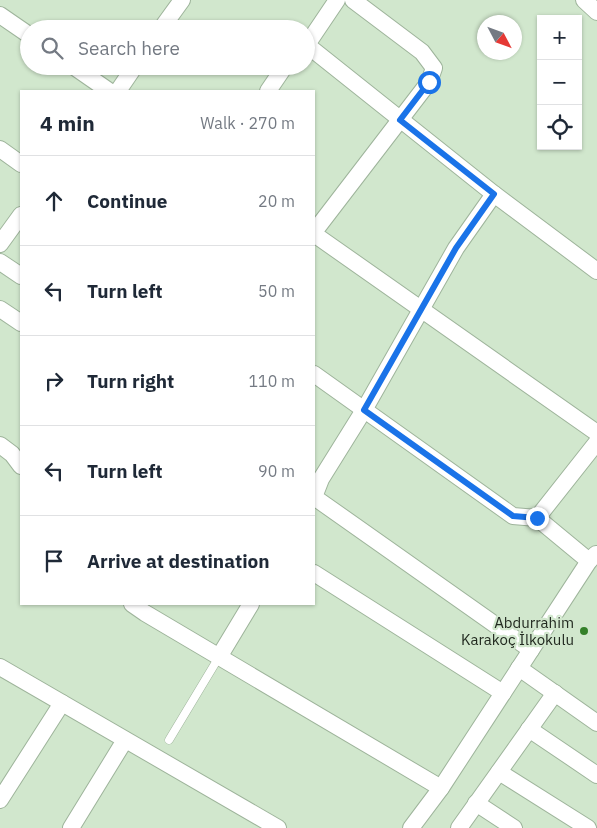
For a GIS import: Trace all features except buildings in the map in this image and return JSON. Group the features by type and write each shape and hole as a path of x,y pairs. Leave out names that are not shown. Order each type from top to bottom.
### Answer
{"street":[{"path":"168,20 182,0"},
{"path":"315,34 337,0"},
{"path":"315,232 429,82 434,68 422,52 353,0"},
{"path":"584,0 597,12"},
{"path":"0,14 20,28"},
{"path":"315,52 494,194 597,271"},
{"path":"86,75 108,90"},
{"path":"119,90 129,75"},
{"path":"269,90 279,75"},
{"path":"0,149 20,163"},
{"path":"315,494 321,479 423,310 456,248 494,194"},
{"path":"0,244 20,215"},
{"path":"315,234 597,433"},
{"path":"0,262 20,275"},
{"path":"0,309 20,322"},
{"path":"315,375 513,516 537,518 593,557 441,788 411,828"},
{"path":"537,518 597,442"},
{"path":"0,445 12,454 20,465"},
{"path":"315,498 531,650"},
{"path":"315,574 503,693"},
{"path":"133,605 441,788"},
{"path":"219,657 250,605"},
{"path":"0,667 278,828"},
{"path":"519,668 597,723"},
{"path":"459,828 555,693"},
{"path":"0,800 62,703"},
{"path":"529,729 597,775"},
{"path":"71,828 125,740"},
{"path":"499,772 588,828"},
{"path":"476,803 514,828"}],"lane":[{"path":"169,740 219,657"}],"place":[{"name":"Abdurrahim Karakoç İlkokulu","path":"584,631"}],"route":[{"path":"429,82 400,120 494,194 456,248 423,310 364,410 513,516 537,518"}]}
